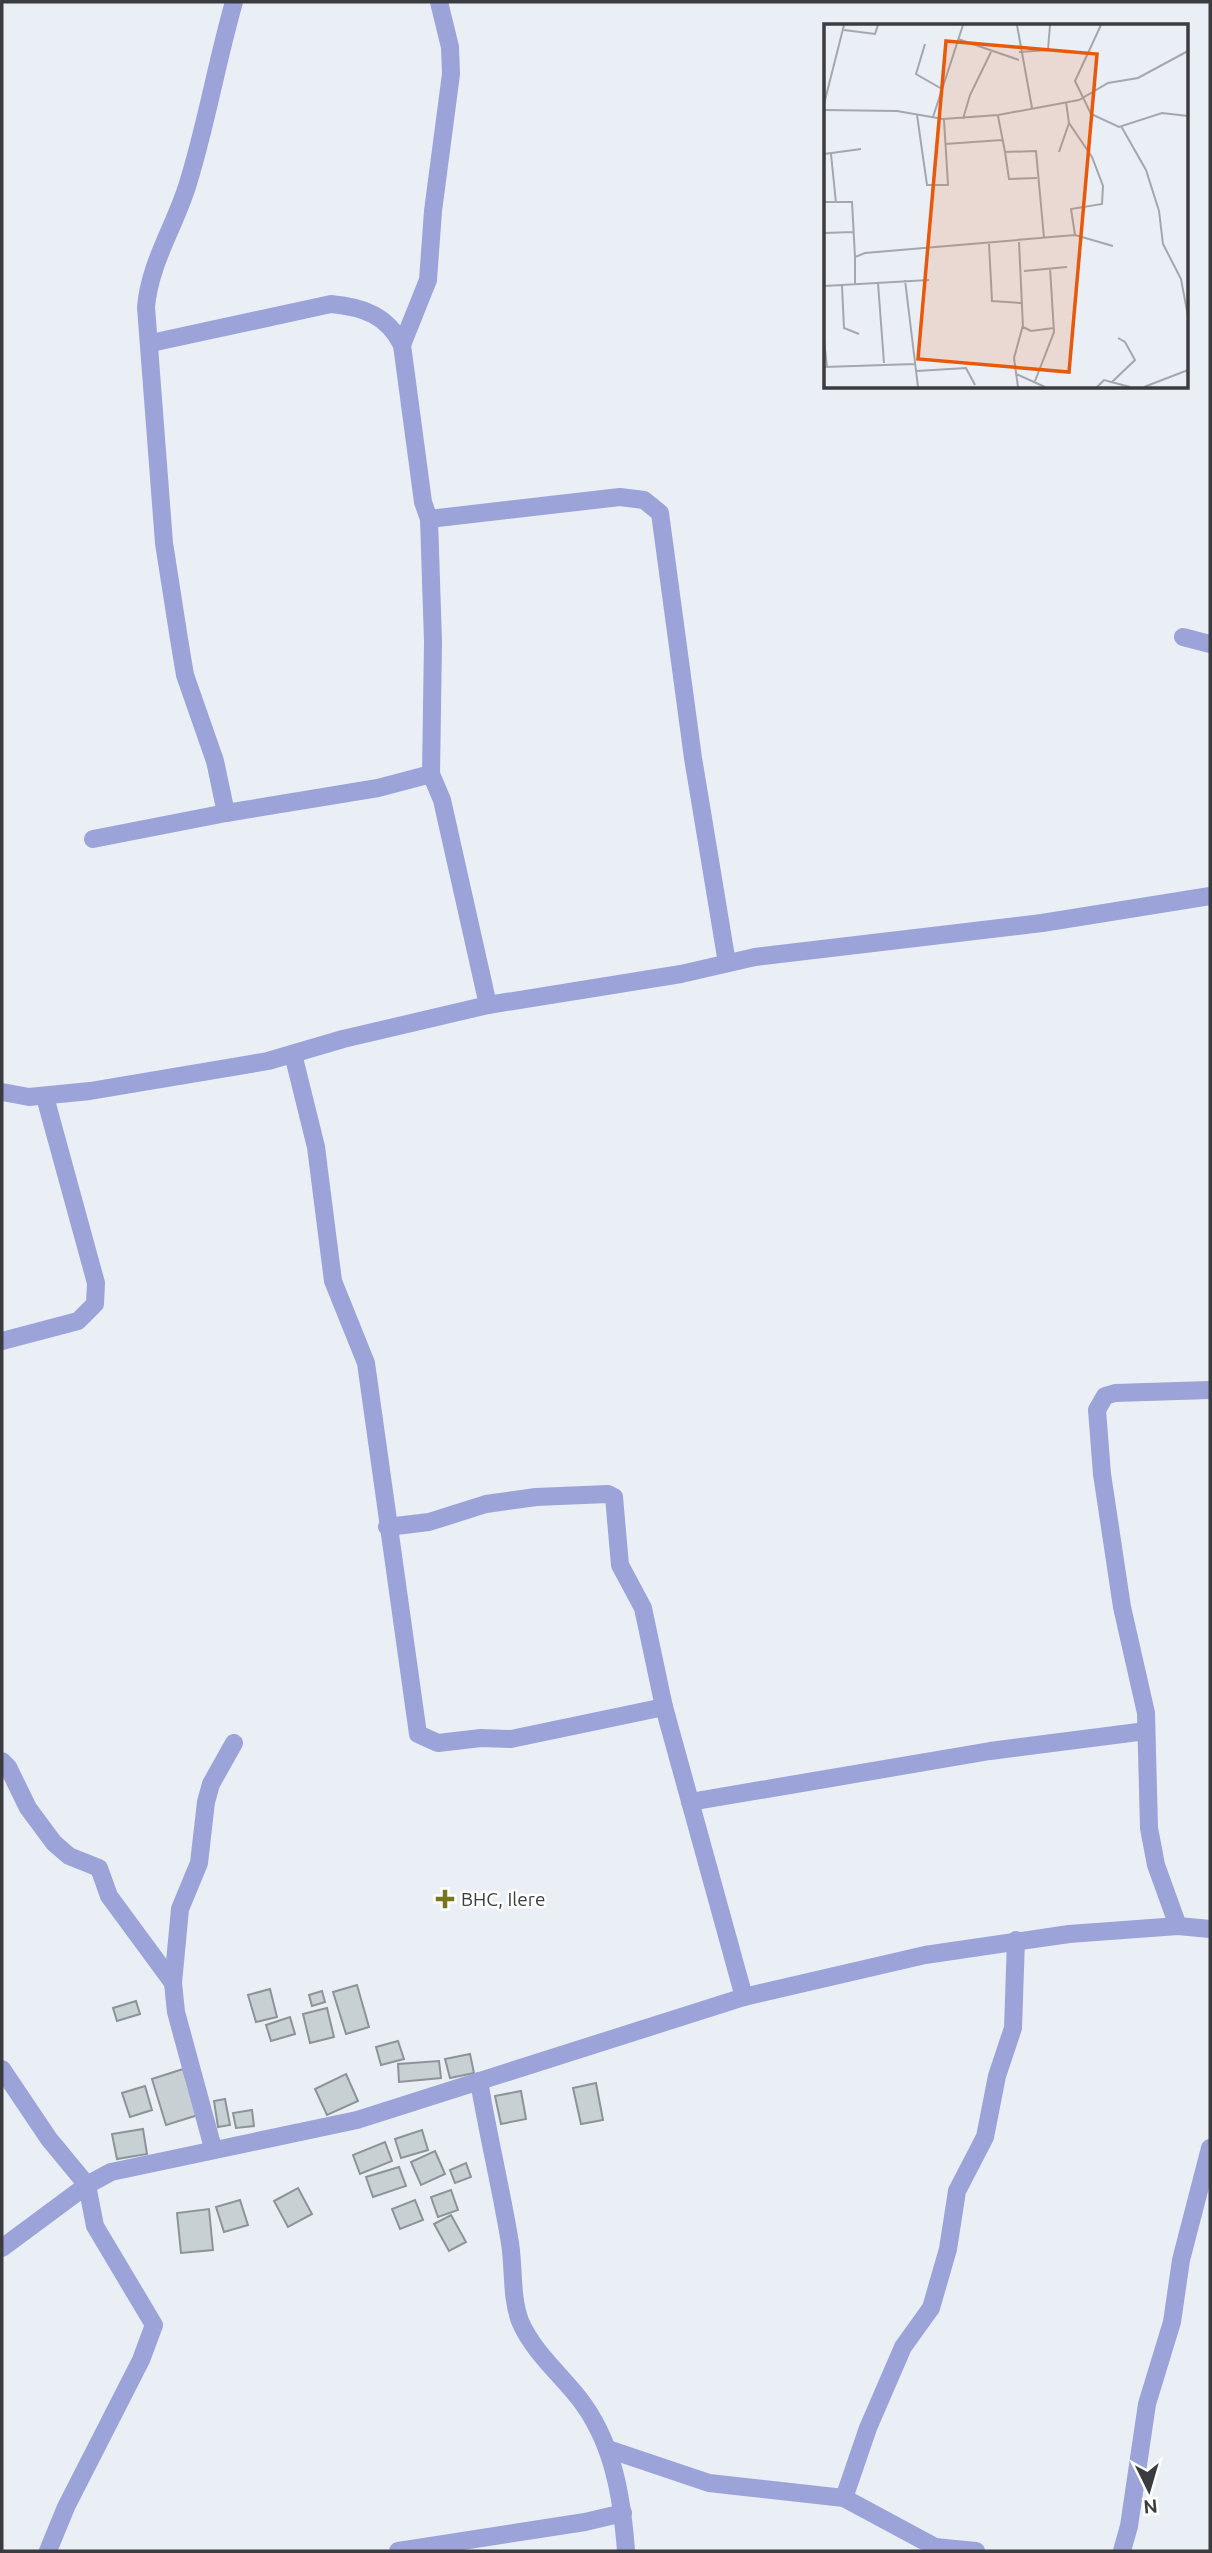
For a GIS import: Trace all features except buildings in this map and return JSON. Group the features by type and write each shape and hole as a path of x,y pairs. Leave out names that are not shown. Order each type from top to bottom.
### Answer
{"street":[{"path":"226,813 215,761 185,675 164,543 151,343 146,307 148,288 189,182 234,2"},
{"path":"402,345 428,280 451,74 450,47 439,2"},
{"path":"151,343 331,304 354,306 378,315 394,329 402,345 424,502 429,519 433,642 431,774 442,800 488,1005"},
{"path":"429,519 620,497 643,500 660,513 693,758 727,963"},
{"path":"1183,637 1210,644"},
{"path":"93,839 226,813 353,793 431,774"},
{"path":"2,1091 45,1097 191,1075 293,1054 343,1038 488,1005 681,974 727,963 819,947 1042,923 1210,896"},
{"path":"293,1054 316,1147 333,1281 366,1363 414,1725 424,1739 438,1743 534,1736 664,1707"},
{"path":"2,1341 78,1321 95,1304 96,1283 45,1097"},
{"path":"1178,1926 1156,1865 1149,1828 1144,1700 1122,1607 1102,1474 1097,1410 1105,1396 1115,1393 1210,1390"},
{"path":"387,1527 429,1522 477,1506 536,1497 608,1494 614,1497 620,1565 643,1608 664,1707 744,1997"},
{"path":"690,1802 990,1751 1146,1731"},
{"path":"213,2148 176,2012 173,1983 180,1909 199,1863 206,1802 211,1784 234,1743"},
{"path":"2,1761 13,1776 28,1808 54,1843 69,1856 99,1868 109,1896 173,1983"},
{"path":"2,2248 87,2185 111,2172 213,2148 293,2135 357,2120 744,1997 925,1955 1016,1940 1178,1926 1210,1929"},
{"path":"844,2498 868,2428 903,2347 931,2308 948,2249 957,2191 985,2137 997,2076 1013,2028 1016,1940"},
{"path":"2,2069 49,2139 87,2185 95,2226 154,2325 141,2360 66,2507 48,2551"},
{"path":"479,2081 509,2240 516,2307 521,2323 534,2345 596,2420 608,2449 623,2513 626,2551"},
{"path":"1122,2551 1129,2526 1147,2404 1172,2322 1181,2260 1209,2159"},
{"path":"608,2449 709,2483 844,2498 935,2547 976,2551"},
{"path":"398,2551 585,2522 623,2513"}],"place":[{"name":"BHC, Ilere","path":"445,1899"}]}
